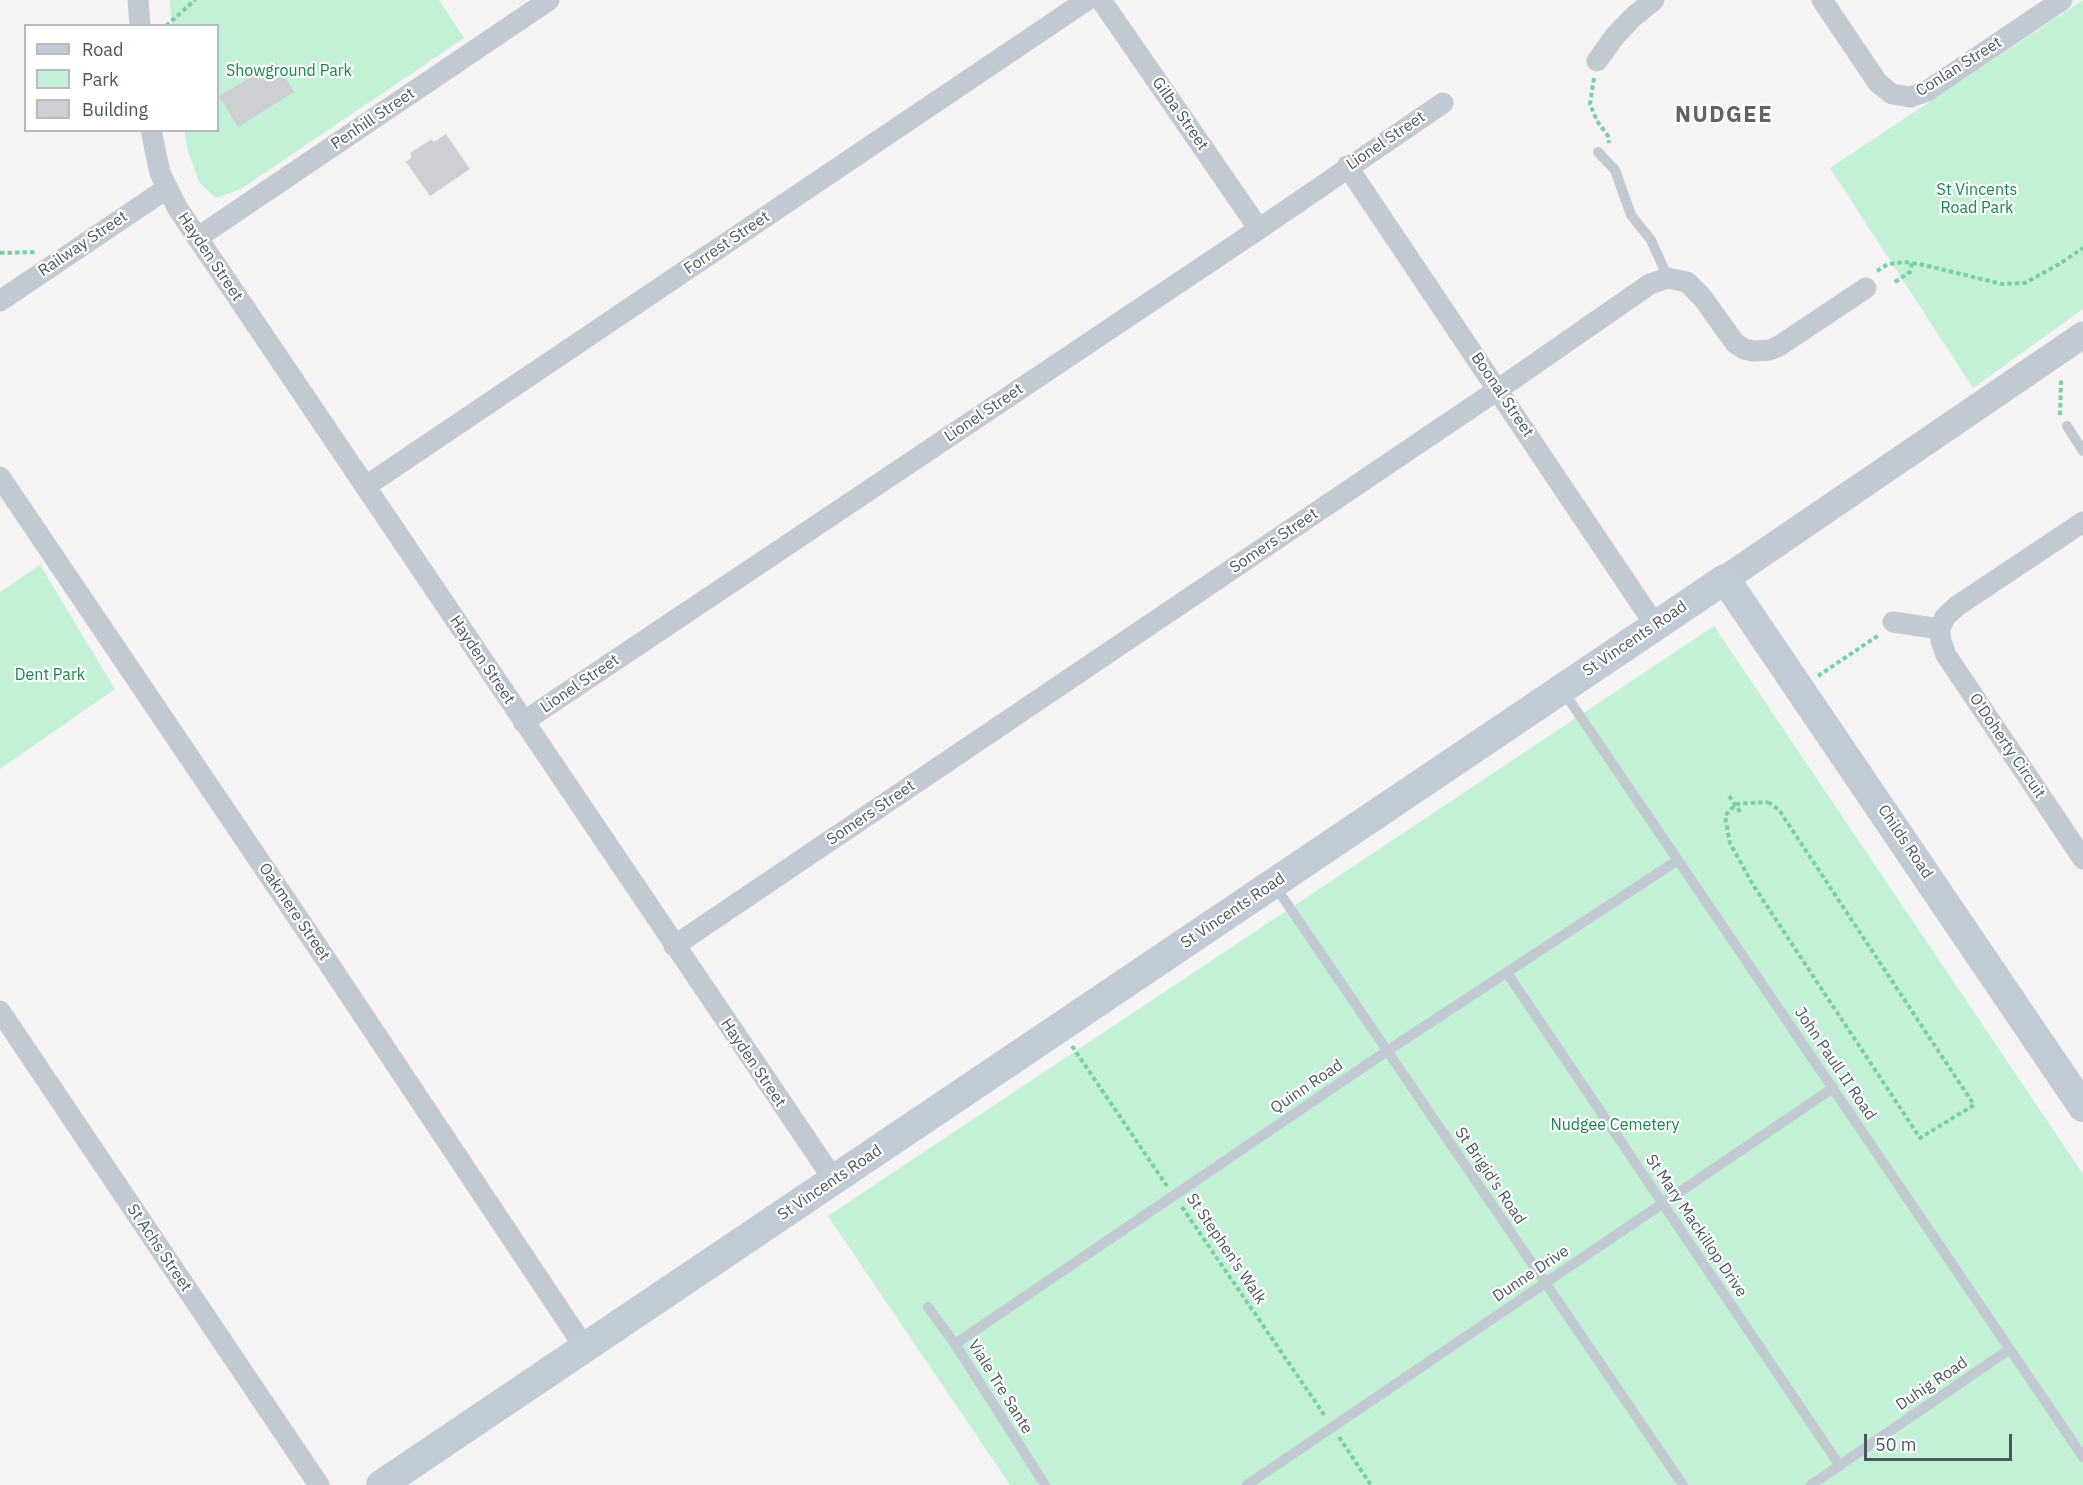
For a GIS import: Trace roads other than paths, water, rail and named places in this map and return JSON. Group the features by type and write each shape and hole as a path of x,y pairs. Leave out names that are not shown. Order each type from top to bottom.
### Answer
{"main road":[{"name":"St Vincents Road","path":"381,1485 1725,579"},
{"name":"Childs Road","path":"1725,579 2083,1107"}],"street":[{"path":"138,0 141,24"},
{"name":"Penhill Street","path":"197,238 549,0"},
{"name":"Forrest Street","path":"366,486 1087,0"},
{"name":"Gilba Street","path":"1101,0 1258,229"},
{"path":"1597,61 1615,36 1654,0"},
{"name":"Conlan Street","path":"1822,0 1878,83 1892,94 1910,97 1927,91 2062,0"},
{"name":"Lionel Street","path":"523,722 1443,103"},
{"name":"Hayden Street","path":"151,132 155,155 166,189 197,238 834,1180"},
{"name":"Boonal Street","path":"1347,166 1655,625"},
{"name":"Railway Street","path":"0,300 166,189"},
{"path":"1668,278 1687,282 1694,287 1735,343 1744,349 1753,351 1770,350 1779,346 1866,288"},
{"name":"Somers Street","path":"674,946 1498,390 1650,284 1668,278"},
{"name":"St Vincents Road","path":"1725,579 2083,335"},
{"name":"Oakmere Street","path":"0,477 585,1348"},
{"path":"1893,622 1940,628 1945,617 1957,606 2083,522"},
{"name":"O'Doherty Circuit","path":"1940,628 1941,641 1946,655 2083,859"},
{"name":"St Achs Street","path":"0,1011 319,1485"}],"lane":[{"path":"1598,152 1615,170 1630,215 1651,240 1668,278"},
{"path":"2067,426 2083,451"},
{"name":"John Paull II Road","path":"1562,688 2083,1457"},
{"name":"Quinn Road","path":"955,1344 1387,1051 1678,860"},
{"name":"St Brigid's Road","path":"1273,883 1683,1485"},
{"name":"St Mary Mackillop Drive","path":"1507,973 1840,1466"},
{"name":"Dunne Drive","path":"1247,1485 1833,1088"},
{"name":"Viale Tre Sante","path":"928,1307 955,1344 1044,1485"},
{"name":"Duhig Road","path":"1811,1485 2010,1349"}],"district":[{"name":"NUDGEE","path":"1724,116"}],"park label":[{"name":"Showground Park","path":"289,71"},
{"name":"St Vincents Road Park","path":"1977,199"},
{"name":"Dent Park","path":"50,675"},
{"name":"Nudgee Cemetery","path":"1615,1125"}]}
